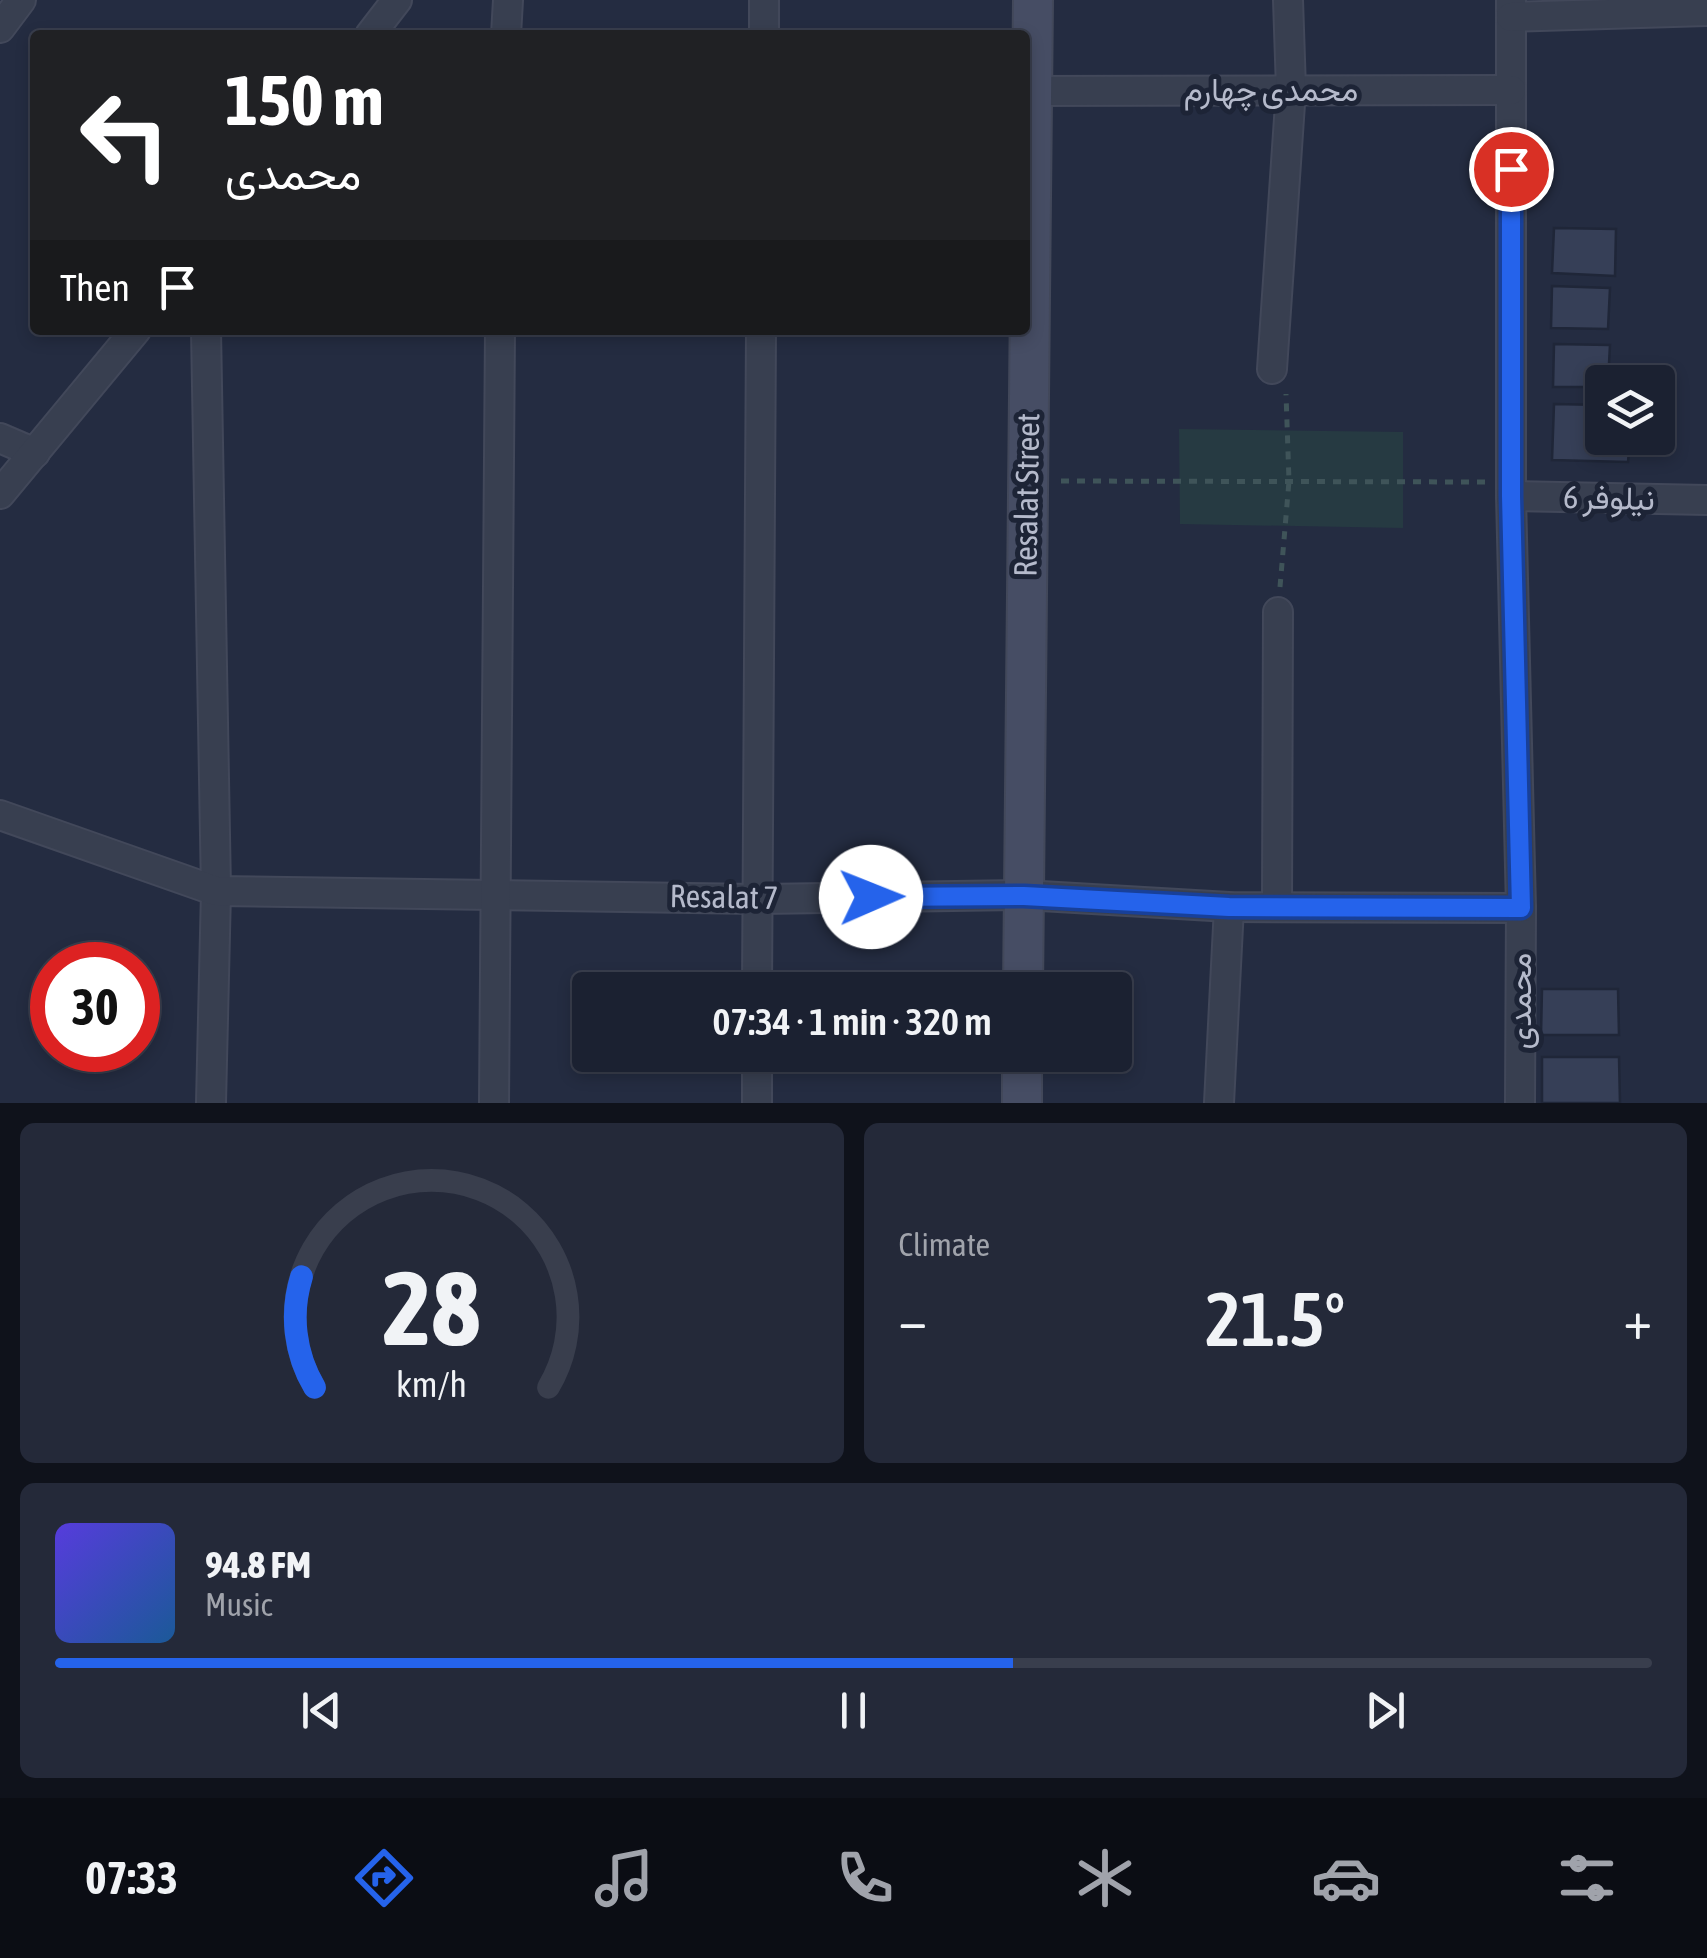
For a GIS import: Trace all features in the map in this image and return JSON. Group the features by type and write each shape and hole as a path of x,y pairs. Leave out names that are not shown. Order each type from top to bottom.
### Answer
{"main road":[{"name":"Resalat Street","path":"1030,61 1034,0"},
{"name":"Resalat Street","path":"1023,972 1028,335"},
{"path":"1022,1072 1022,1103"}],"street":[{"path":"0,28 21,0"},
{"path":"374,30 397,0"},
{"path":"506,30 508,0"},
{"path":"764,0 764,30"},
{"path":"1272,369 1291,89 1288,0"},
{"path":"1511,8 1707,10"},
{"name":"محمدی","path":"1511,8 1511,489 1521,908 1520,1103"},
{"name":"محمدی چهارم","path":"1030,91 1511,90"},
{"path":"0,494 132,335"},
{"path":"206,335 216,891 211,1103"},
{"path":"494,1103 500,335"},
{"path":"757,972 761,335"},
{"path":"0,438 34,452"},
{"name":"نیلوفر 6","path":"1511,489 1707,500"},
{"path":"1278,612 1278,906"},
{"name":"Resalat 7","path":"0,815 216,891 757,898 1024,896 1229,907 1521,908"},
{"path":"1219,1103 1229,907"},
{"path":"757,1072 758,1103"}],"path":[{"path":"1272,369 1288,397 1288,482 1278,612"},
{"path":"1028,481 1288,482 1511,489"}],"shaded area":[{"path":"1179,429 1403,432 1403,528 1180,524"}],"building":[{"path":"1554,228 1616,229 1615,276 1552,273"},
{"path":"1552,286 1610,288 1608,329 1551,328"},
{"path":"1554,344 1610,345 1609,365 1585,365 1585,387 1553,387"},
{"path":"1554,404 1585,405 1585,455 1629,455 1628,462 1552,460"},
{"path":"1542,989 1618,989 1619,1035 1541,1035"},
{"path":"1542,1057 1619,1057 1620,1103 1542,1103"}],"route":[{"path":"871,897 1024,896 1229,907 1521,908 1511,496 1511,169"}]}
